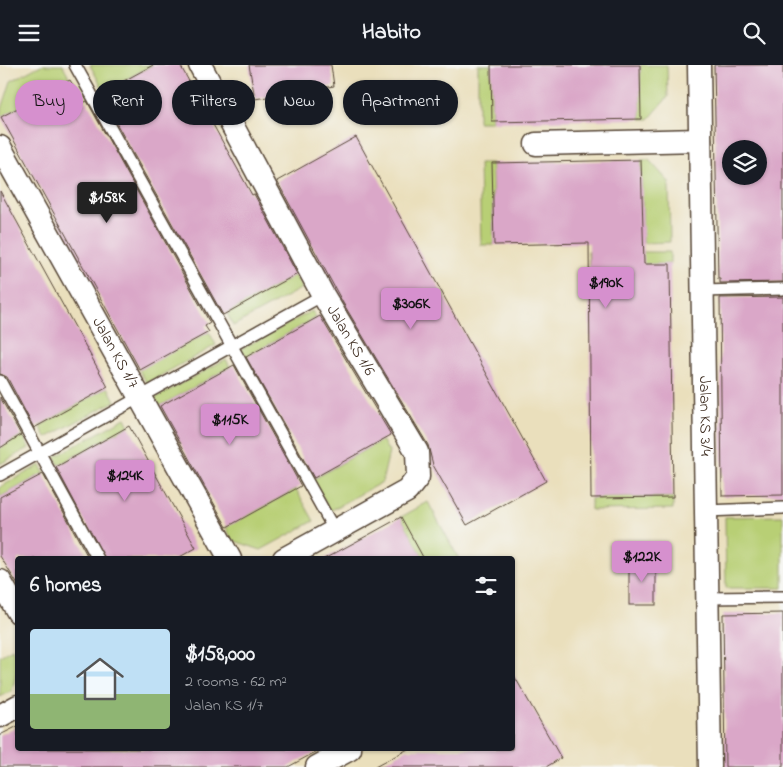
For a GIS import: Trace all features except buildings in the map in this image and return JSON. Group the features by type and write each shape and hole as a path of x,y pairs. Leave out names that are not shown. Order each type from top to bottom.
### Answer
{"street":[{"name":"Jalan KS 1/6","path":"200,65 323,295 417,452 418,477 407,491 289,556"},
{"name":"Jalan KS 3/4","path":"699,65 710,767"},
{"path":"536,143 700,140"},
{"name":"Jalan KS 1/7","path":"0,147 228,556"},
{"path":"0,581 15,607"},
{"path":"0,716 15,708"}],"lane":[{"path":"75,65 335,531"},
{"path":"702,291 783,289"},
{"path":"0,475 323,295"},
{"path":"0,381 96,556"},
{"path":"706,511 783,508"},
{"path":"707,598 783,597"}],"green space":[{"path":"41,65 63,65 70,80 15,80 15,109 1,117 11,81"},
{"path":"90,65 153,65 125,80 98,80"},
{"path":"478,65 491,65 492,122 478,122"},
{"path":"640,65 667,65 668,97 649,119 641,119"},
{"path":"641,160 649,160 669,182 670,242 643,243"},
{"path":"479,163 492,163 494,245 481,245"},
{"path":"588,252 670,252 670,264 589,265"},
{"path":"295,275 302,288 233,326 227,313"},
{"path":"312,311 316,318 246,357 241,349"},
{"path":"209,332 216,345 147,383 139,370"},
{"path":"226,359 230,367 160,406 155,398"},
{"path":"108,387 115,401 46,438 40,426"},
{"path":"125,418 129,426 59,465 55,457"},
{"path":"23,435 29,448 0,464 0,448"},
{"path":"382,440 389,452 382,482 330,511 312,480"},
{"path":"40,465 44,473 0,497 0,487"},
{"path":"296,489 314,521 261,550 232,540 226,527"},
{"path":"673,497 673,509 591,510 591,498"},
{"path":"428,502 457,556 422,556 401,517"},
{"path":"783,516 783,588 726,588 725,517"},
{"path":"12,649 15,655 15,679 12,691 0,697 0,656"}]}
